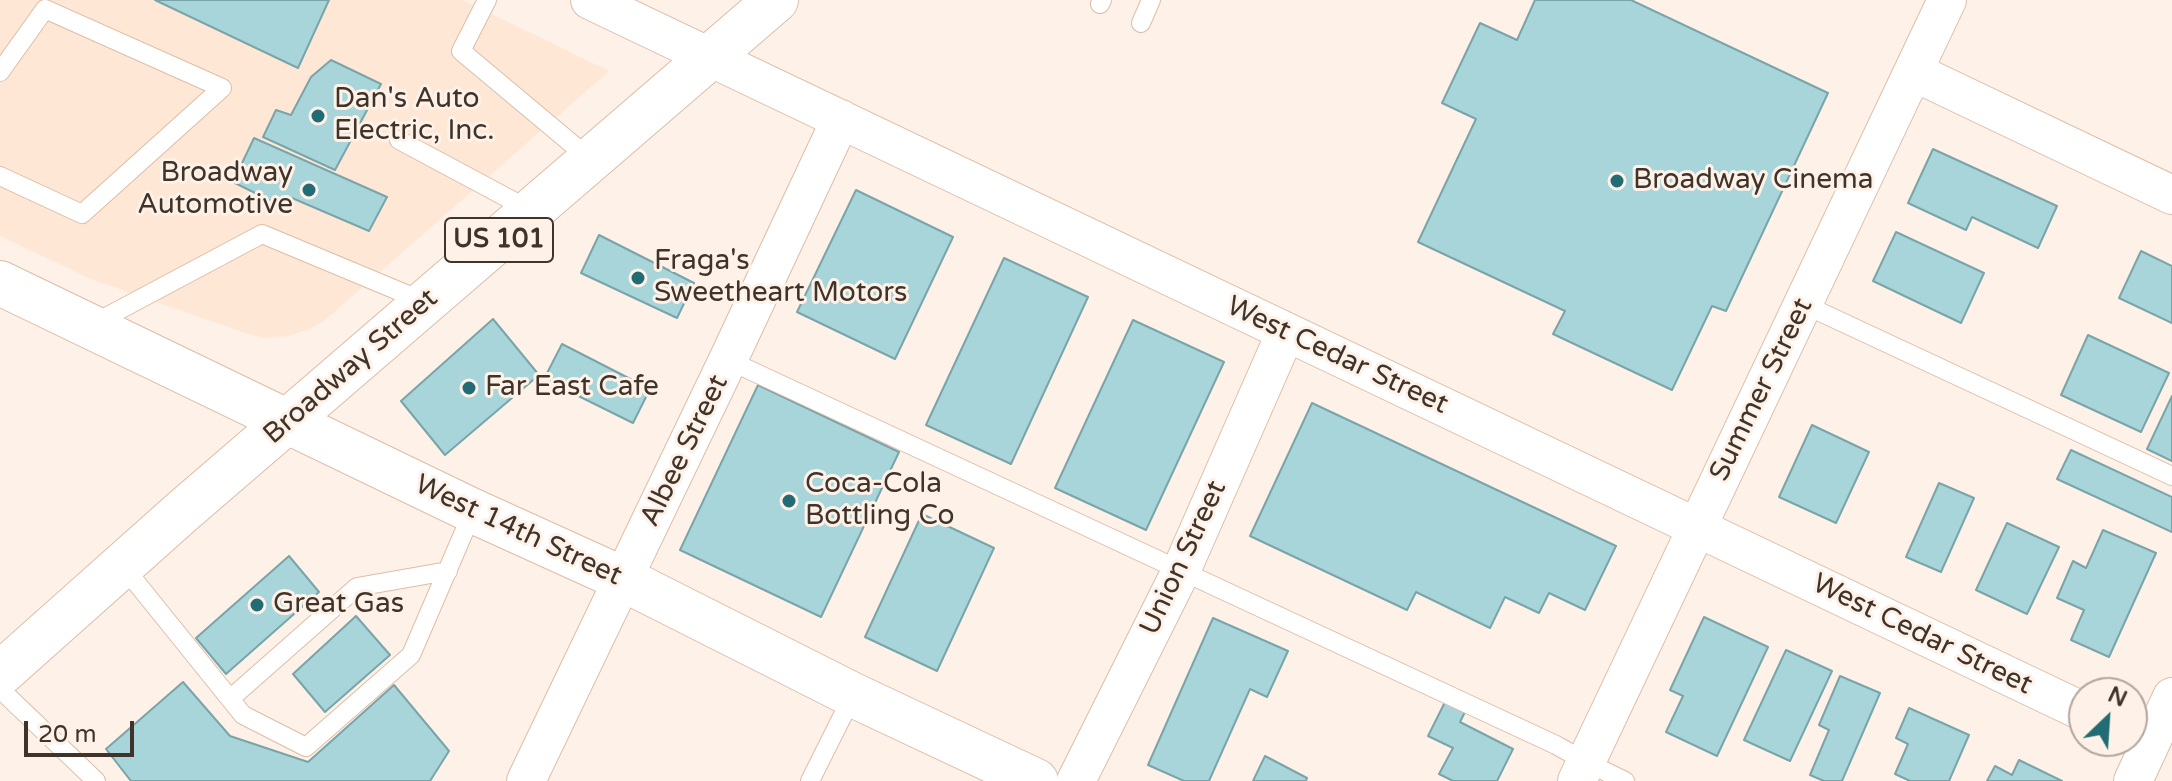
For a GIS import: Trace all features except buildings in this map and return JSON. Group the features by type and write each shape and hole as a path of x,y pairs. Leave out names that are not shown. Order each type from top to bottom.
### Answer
{"main road":[{"name":"Broadway Street","path":"0,674 286,422 776,0"},
{"name":"West 14th Street","path":"0,283 473,511 623,579 853,695 1036,781"}],"street":[{"name":"West Cedar Street","path":"590,0 2068,704"},
{"name":"Summer Street","path":"1581,772 1947,0"},
{"path":"1914,72 2172,195"},
{"name":"Albee Street","path":"526,781 841,119"},
{"name":"Union Street","path":"1076,781 1181,571 1286,332"},
{"path":"2133,781 2172,697"}],"lane":[{"path":"487,0 461,51 591,160"},
{"path":"1141,23 1151,0"},
{"path":"0,72 45,9 222,88 82,214 0,176"},
{"path":"399,140 533,211"},
{"path":"88,326 262,234 426,303"},
{"path":"1803,304 2172,476"},
{"path":"728,360 1556,745 1581,772 1625,781"},
{"path":"122,565 243,715 306,747 411,655 473,511"},
{"path":"230,699 357,587 448,571"},
{"path":"0,689 96,781"},
{"path":"810,781 853,695"}],"shaded area":[{"path":"0,0 463,0 609,71 324,321 288,336 264,338 91,279 0,236"}],"place":[{"name":"Dan's Auto Electric, Inc.","path":"318,116"},
{"name":"Broadway Cinema","path":"1617,181"},
{"name":"Broadway Automotive","path":"309,190"},
{"name":"Fraga's Sweetheart Motors","path":"638,278"},
{"name":"Far East Cafe","path":"469,388"},
{"name":"Coca-Cola Bottling Co","path":"789,501"},
{"name":"Great Gas","path":"257,605"}]}
